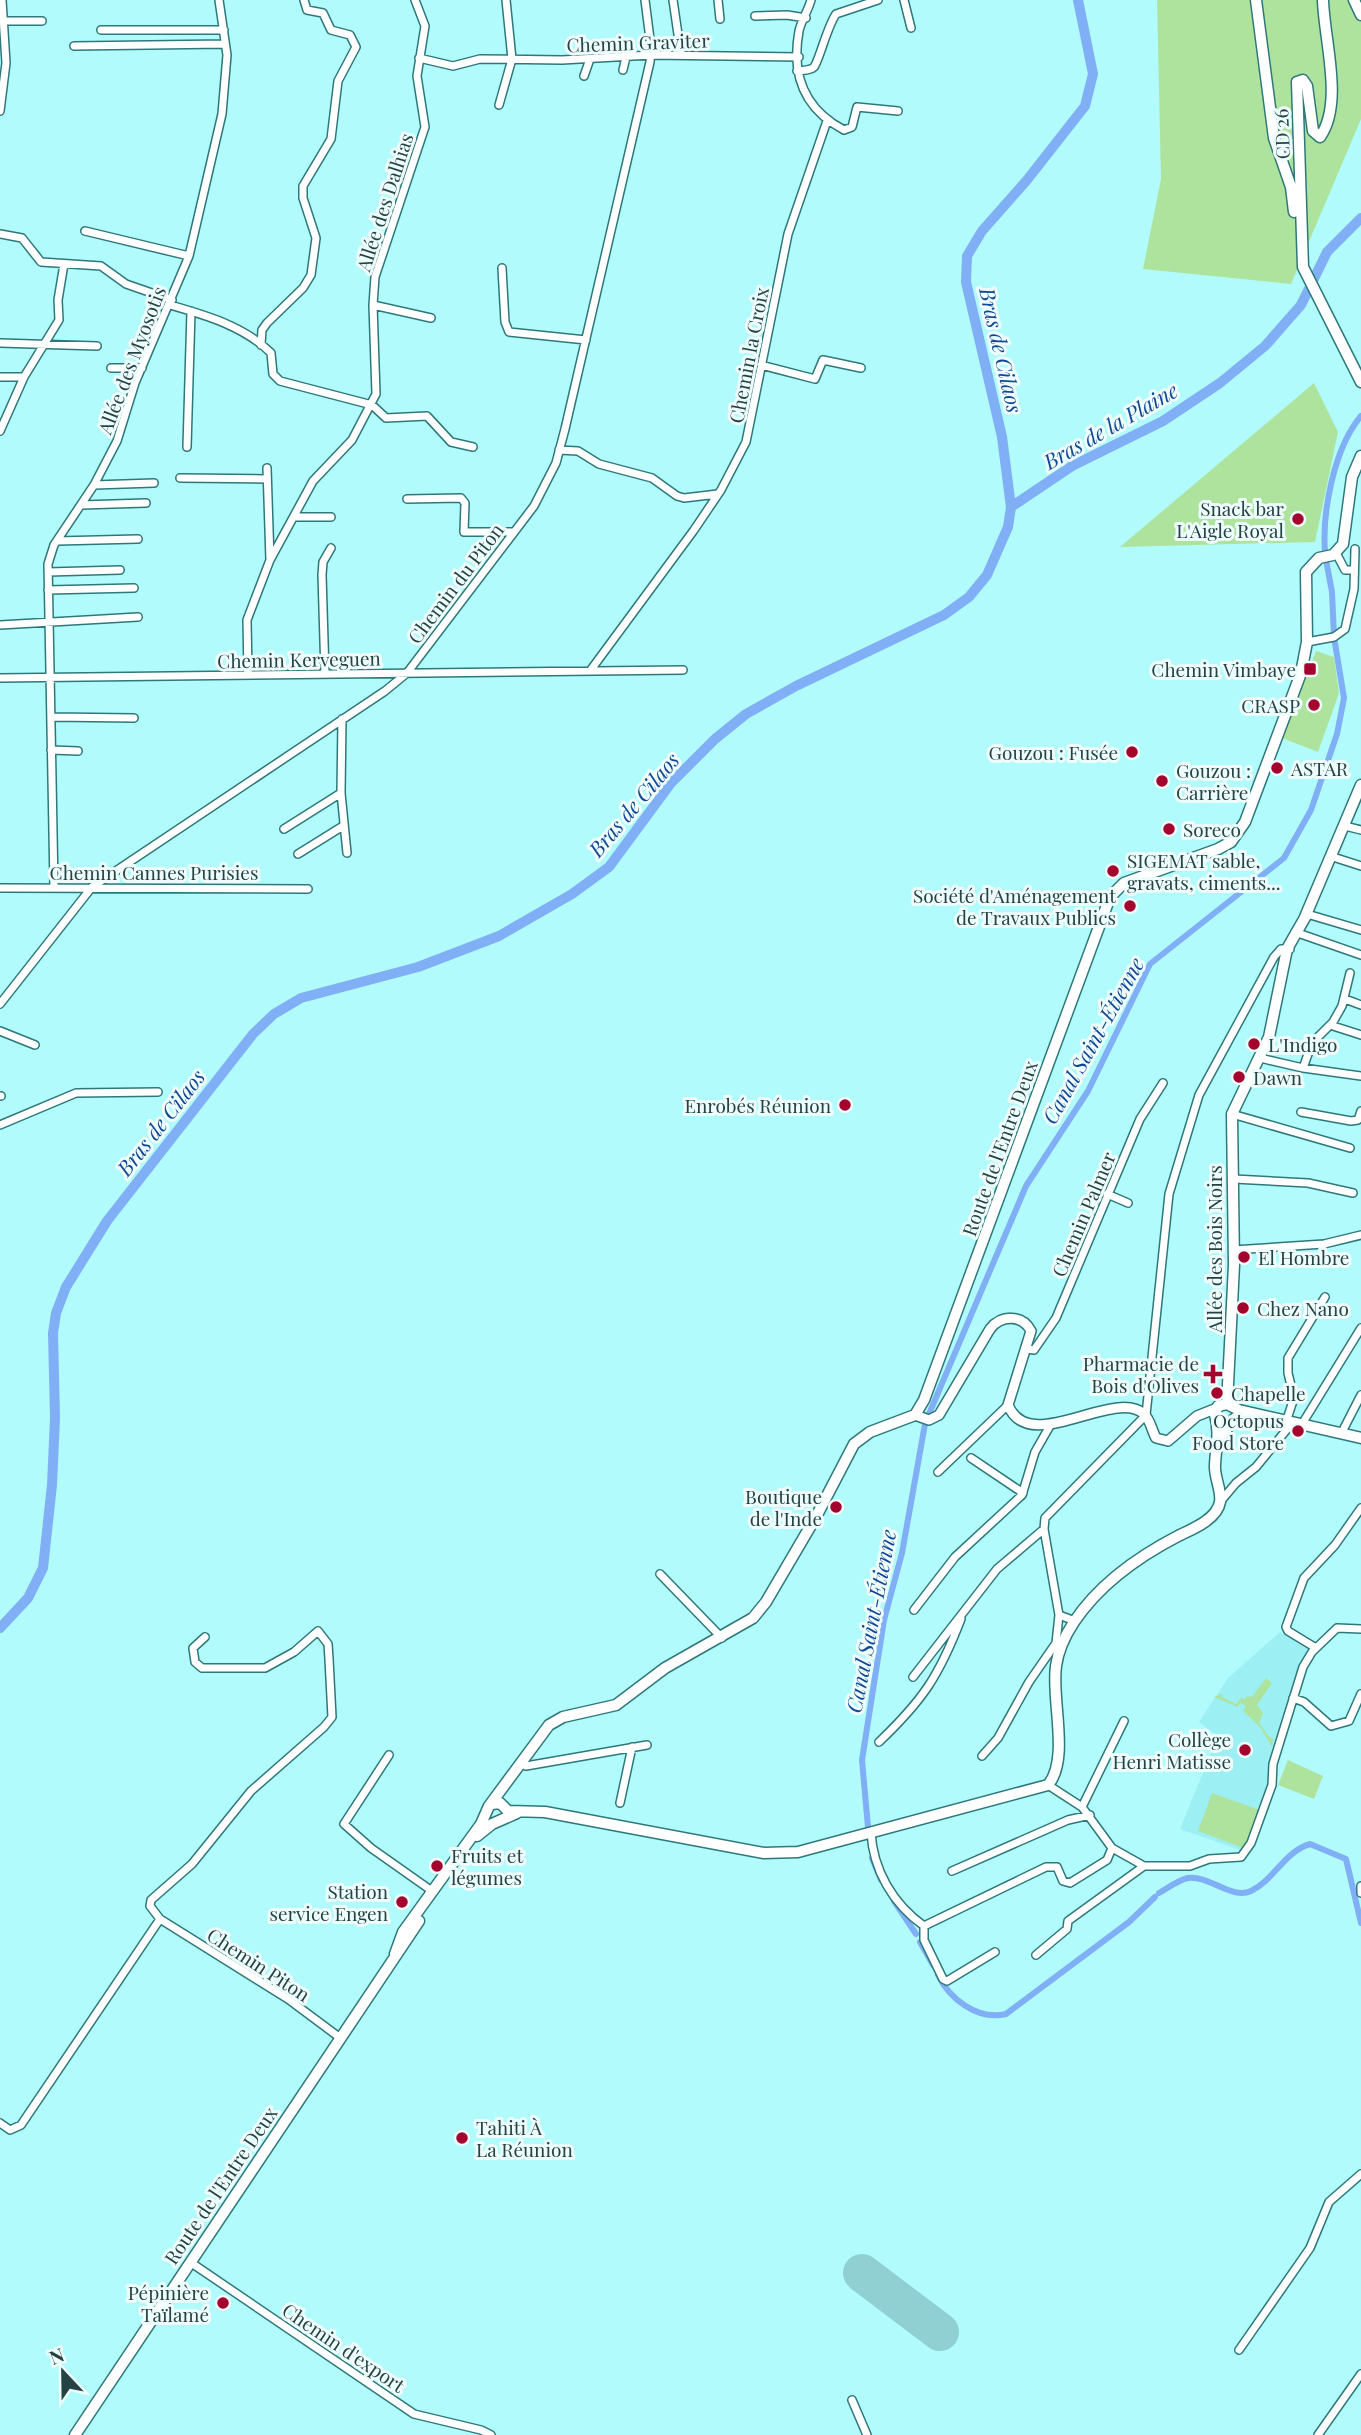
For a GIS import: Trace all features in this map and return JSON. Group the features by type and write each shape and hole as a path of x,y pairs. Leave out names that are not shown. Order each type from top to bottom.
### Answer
{"main road":[{"path":"1256,0 1274,138 1294,202 1294,240 1301,243"},
{"name":"CD 26","path":"1323,0 1323,30 1332,85 1330,106 1320,137 1313,131 1307,86 1303,80 1297,82 1296,88 1300,123 1303,267 1361,382"},
{"path":"1354,0 1361,15"},
{"name":"Route de l'Entre Deux","path":"915,1415 926,1393 1002,1194 1110,897 1124,883 1218,849 1231,842 1240,831 1301,673 1307,642 1306,572 1343,544 1352,477 1361,456"},
{"name":"Allée des Bois Noirs","path":"1220,1502 1215,1465 1225,1414 1233,1250 1234,1180 1231,1137 1234,1114 1273,1027 1289,949 1333,857 1361,785"},
{"path":"1225,1414 1254,1413 1361,1438"},
{"path":"490,1819 501,1809 501,1792 520,1763 538,1736 555,1721 617,1705 665,1668 753,1618 766,1602 823,1504 854,1444 870,1432 915,1415"},
{"path":"501,1809 545,1812 764,1853 820,1848 1048,1785 1056,1769 1055,1666 1075,1621 1101,1589 1121,1572 1157,1547 1202,1524 1220,1502"},
{"path":"490,1819 501,1809"},
{"name":"Route de l'Entre Deux","path":"395,1954 403,1932 490,1819"},
{"name":"Route de l'Entre Deux","path":"75,2435 339,2037 490,1819"}],"street":[{"name":"Allée des Myosotis","path":"54,886 48,572 57,541 94,485 117,441 142,368 189,256 222,114 225,44 219,0"},
{"path":"261,345 262,330 267,323 303,288 311,275 316,238 303,198 303,186 331,139 338,81 356,47 350,35 331,30 323,13 307,10 304,0"},
{"name":"Allée des Dalhias","path":"248,674 247,620 270,560 313,481 352,440 372,405 378,383 373,305 379,262 425,127 417,76 425,26 415,0"},
{"path":"499,105 512,59 506,0"},
{"name":"Chemin du Piton","path":"0,1004 92,887 407,673 541,494 559,450 651,55 645,0"},
{"path":"673,0 681,55"},
{"path":"718,0 720,19"},
{"path":"811,0 799,31 797,71 805,94 827,121 847,130 853,124 857,107 898,111"},
{"path":"797,71 811,69 816,64 821,44 836,14 878,0"},
{"path":"904,0 911,28"},
{"path":"0,111 3,63 1,6"},
{"path":"755,16 787,15 806,18"},
{"path":"3,21 42,21"},
{"path":"101,30 224,30"},
{"path":"112,30 112,45"},
{"path":"163,30 163,45"},
{"path":"74,46 225,44"},
{"name":"Chemin Graviter","path":"419,58 453,66 473,60 590,59 651,55 799,57"},
{"path":"623,70 626,57"},
{"path":"584,76 590,59"},
{"name":"Chemin la Croix","path":"590,671 718,494 746,442 788,234 827,121"},
{"path":"85,231 189,256"},
{"path":"0,234 25,240 41,262 104,267 126,284 191,311 218,319 261,345 274,359 273,374 276,379 372,405 386,418 427,416 451,442 473,447"},
{"path":"0,431 24,377 59,320 58,300 64,264"},
{"path":"502,268 505,322 509,332 586,340"},
{"path":"373,305 430,318"},
{"path":"187,447 191,311"},
{"path":"0,343 97,346"},
{"path":"761,365 815,379 823,360 861,368"},
{"path":"111,368 142,368"},
{"path":"0,377 24,377"},
{"path":"559,450 578,451 599,464 652,478 684,498 718,494"},
{"path":"267,468 270,560"},
{"path":"180,478 267,479"},
{"path":"94,485 154,483"},
{"path":"407,499 461,498 465,503 464,532 514,532"},
{"path":"81,505 146,503"},
{"path":"295,517 331,517"},
{"path":"57,541 138,539"},
{"path":"325,674 323,562 331,548"},
{"path":"1307,642 1342,633 1352,604 1355,549"},
{"path":"1331,555 1345,570 1354,570"},
{"path":"48,572 121,570"},
{"path":"48,590 134,588"},
{"path":"0,625 138,617"},
{"name":"Chemin Kerveguen","path":"0,678 683,670"},
{"path":"51,718 134,718"},
{"path":"342,719 341,793 347,853"},
{"path":"51,750 78,751"},
{"path":"284,829 341,793"},
{"path":"298,854 343,826"},
{"path":"1345,826 1361,830"},
{"path":"1333,857 1361,866"},
{"name":"Chemin Cannes Purisies","path":"0,888 54,886 308,889"},
{"path":"1307,914 1361,930"},
{"path":"1296,933 1361,955"},
{"path":"1225,1414 1201,1414 1174,1438 1163,1441 1156,1438 1146,1415 1169,1194 1199,1095 1277,953 1289,949"},
{"path":"1303,1068 1312,1044 1330,1025 1345,999 1350,973"},
{"path":"1345,999 1361,1005"},
{"path":"1330,1025 1361,1035"},
{"path":"0,1031 35,1045"},
{"path":"1260,1058 1303,1068 1361,1076"},
{"name":"Chemin Palmer","path":"1027,1349 1034,1350 1056,1318 1140,1119 1163,1083"},
{"path":"0,1125 76,1093 158,1092"},
{"path":"1301,1112 1351,1121 1358,1120 1361,1111"},
{"path":"1234,1114 1350,1148"},
{"path":"1234,1180 1308,1183 1353,1193"},
{"path":"1107,1194 1128,1203"},
{"path":"1233,1250 1324,1244 1361,1235"},
{"path":"1220,1502 1236,1483 1262,1461 1288,1428 1287,1421 1294,1398 1287,1373 1288,1358 1325,1297"},
{"path":"915,1415 924,1420 939,1415 983,1339 998,1321 1012,1318 1028,1326 1031,1331 1027,1349 1008,1405 939,1472"},
{"path":"1302,1424 1361,1328"},
{"path":"1341,1434 1361,1395"},
{"path":"1008,1405 1012,1416 1023,1422 1051,1424 1123,1407 1146,1415"},
{"path":"982,1756 998,1738 1029,1682 1056,1643 1059,1615 1044,1529 1047,1515 1146,1415"},
{"path":"914,1610 956,1557 1023,1493 1035,1452 1051,1424"},
{"path":"971,1458 1023,1493"},
{"path":"1316,1648 1288,1631 1286,1627 1304,1578 1335,1545 1361,1507"},
{"path":"913,1677 1004,1561 1044,1529"},
{"path":"660,1574 722,1638"},
{"path":"879,1742 915,1708 934,1681 965,1610"},
{"path":"1059,1615 1075,1621"},
{"path":"1048,1785 1082,1807 1112,1848 1144,1866 1189,1866 1209,1859 1236,1859 1248,1852 1272,1785 1273,1764 1303,1667 1316,1648 1340,1627 1361,1629"},
{"path":"0,2123 10,2130 21,2125 160,1919 150,1906 151,1900 192,1864 251,1791 332,1717 328,1644 318,1631 284,1658 265,1668 243,1670 202,1668 195,1662 193,1648 205,1637"},
{"path":"1293,1698 1304,1702 1331,1726 1349,1721 1361,1694"},
{"path":"1082,1807 1124,1721"},
{"path":"520,1763 526,1766 646,1745"},
{"path":"620,1803 632,1747"},
{"path":"389,1755 344,1824 371,1848 432,1891"},
{"path":"952,1871 1068,1820 1090,1815"},
{"path":"871,1832 872,1846 887,1886 924,1926 924,1940 943,1979 947,1981 995,1952"},
{"path":"924,1926 1046,1867 1057,1867 1063,1881 1070,1883 1107,1860 1112,1848"},
{"path":"1036,1955 1067,1929 1068,1921 1144,1866"},
{"path":"1361,1886 1361,1893"},
{"name":"Chemin Piton","path":"160,1919 288,1999 339,2037"},
{"path":"1239,2350 1310,2248 1329,2202 1361,2174"},
{"name":"Chemin d'export","path":"190,2262 414,2414 481,2430 491,2435"},
{"path":"1318,2435 1361,2374"},
{"path":"852,2400 867,2435"}],"shaded area":[{"name":"Collège Henri Matisse","path":"1280,1632 1309,1649 1246,1852 1180,1829 1218,1736 1199,1722 1228,1678"}],"green space":[{"path":"1157,0 1361,0 1361,119 1291,284 1143,269 1161,179"},
{"path":"1314,383 1338,432 1315,542 1120,547"},
{"name":"CRASP","path":"1316,651 1334,657 1339,693 1318,752 1282,738"},
{"path":"1266,1678 1272,1683 1257,1705 1263,1713 1259,1723 1270,1738 1273,1738 1272,1747 1260,1727 1243,1711 1246,1706 1240,1703 1238,1707 1214,1697 1221,1694 1236,1704 1242,1697 1244,1700 1247,1696 1252,1697"},
{"path":"1288,1760 1323,1776 1314,1799 1278,1785"},
{"path":"1212,1793 1260,1810 1246,1849 1198,1831"}],"waterway":[{"name":"Bras de Cilaos","path":"0,1628 28,1598 43,1568 52,1485 55,1418 53,1333 56,1313 66,1287 107,1221 253,1034 274,1014 301,998 418,967 499,936 572,894 609,867 671,783 715,739 746,714 796,686 944,615 969,597 987,575 1008,527 1011,507 1002,437 966,282 967,256 982,231 1027,180 1085,106 1093,74 1078,0"},
{"name":"Bras de la Plaine","path":"1011,507 1072,466 1163,421 1220,383 1265,346 1301,305 1327,252 1361,218"},
{"name":"Canal Saint-Étienne","path":"1325,552 1326,518 1332,481 1344,445 1361,416"},
{"name":"Canal Saint-Étienne","path":"929,1414 1026,1186 1088,1091 1150,964 1284,858 1311,810 1337,734 1344,698 1326,560"},
{"name":"Canal Saint-Étienne","path":"868,1827 862,1760 884,1620 902,1553 925,1424"},
{"name":"Canal Saint-Étienne","path":"1159,1893 1188,1878 1204,1880 1236,1892 1251,1891 1293,1853 1310,1844 1346,1859 1361,1923"},
{"name":"Canal Saint-Étienne","path":"872,1858 881,1880"},
{"name":"Canal Saint-Étienne","path":"938,1975 949,1992 965,2006 985,2014 1006,2014 1129,1922 1155,1897"},
{"name":"Canal Saint-Étienne","path":"894,1901 916,1934"},
{"name":"Canal Saint-Étienne","path":"920,1942 933,1965"}],"runway":[{"path":"862,2273 940,2332"}],"place":[{"name":"Snack bar L'Aigle Royal","path":"1298,519"},
{"name":"Chemin Vimbaye","path":"1310,669"},
{"name":"CRASP","path":"1314,705"},
{"name":"Gouzou : Fusée","path":"1132,752"},
{"name":"ASTAR","path":"1277,768"},
{"name":"Gouzou : Carrière","path":"1162,781"},
{"name":"Soreco","path":"1169,829"},
{"name":"SIGEMAT sable, gravats, ciments...","path":"1113,871"},
{"name":"Société d'Aménagement de Travaux Publics","path":"1130,906"},
{"name":"L'Indigo","path":"1254,1044"},
{"name":"Dawn","path":"1239,1077"},
{"name":"Enrobés Réunion","path":"845,1105"},
{"name":"El Hombre","path":"1244,1257"},
{"name":"Chez Nano","path":"1243,1308"},
{"name":"Pharmacie de Bois d'Olives","path":"1213,1374"},
{"name":"Chapelle","path":"1217,1393"},
{"name":"Octopus Food Store","path":"1298,1431"},
{"name":"Boutique de l'Inde","path":"836,1507"},
{"name":"Collège Henri Matisse","path":"1245,1750"},
{"name":"Fruits et légumes","path":"437,1866"},
{"name":"Station service Engen","path":"402,1902"},
{"name":"Tahiti À La Réunion","path":"462,2138"},
{"name":"Pépinière Taïlamé","path":"223,2303"}]}
